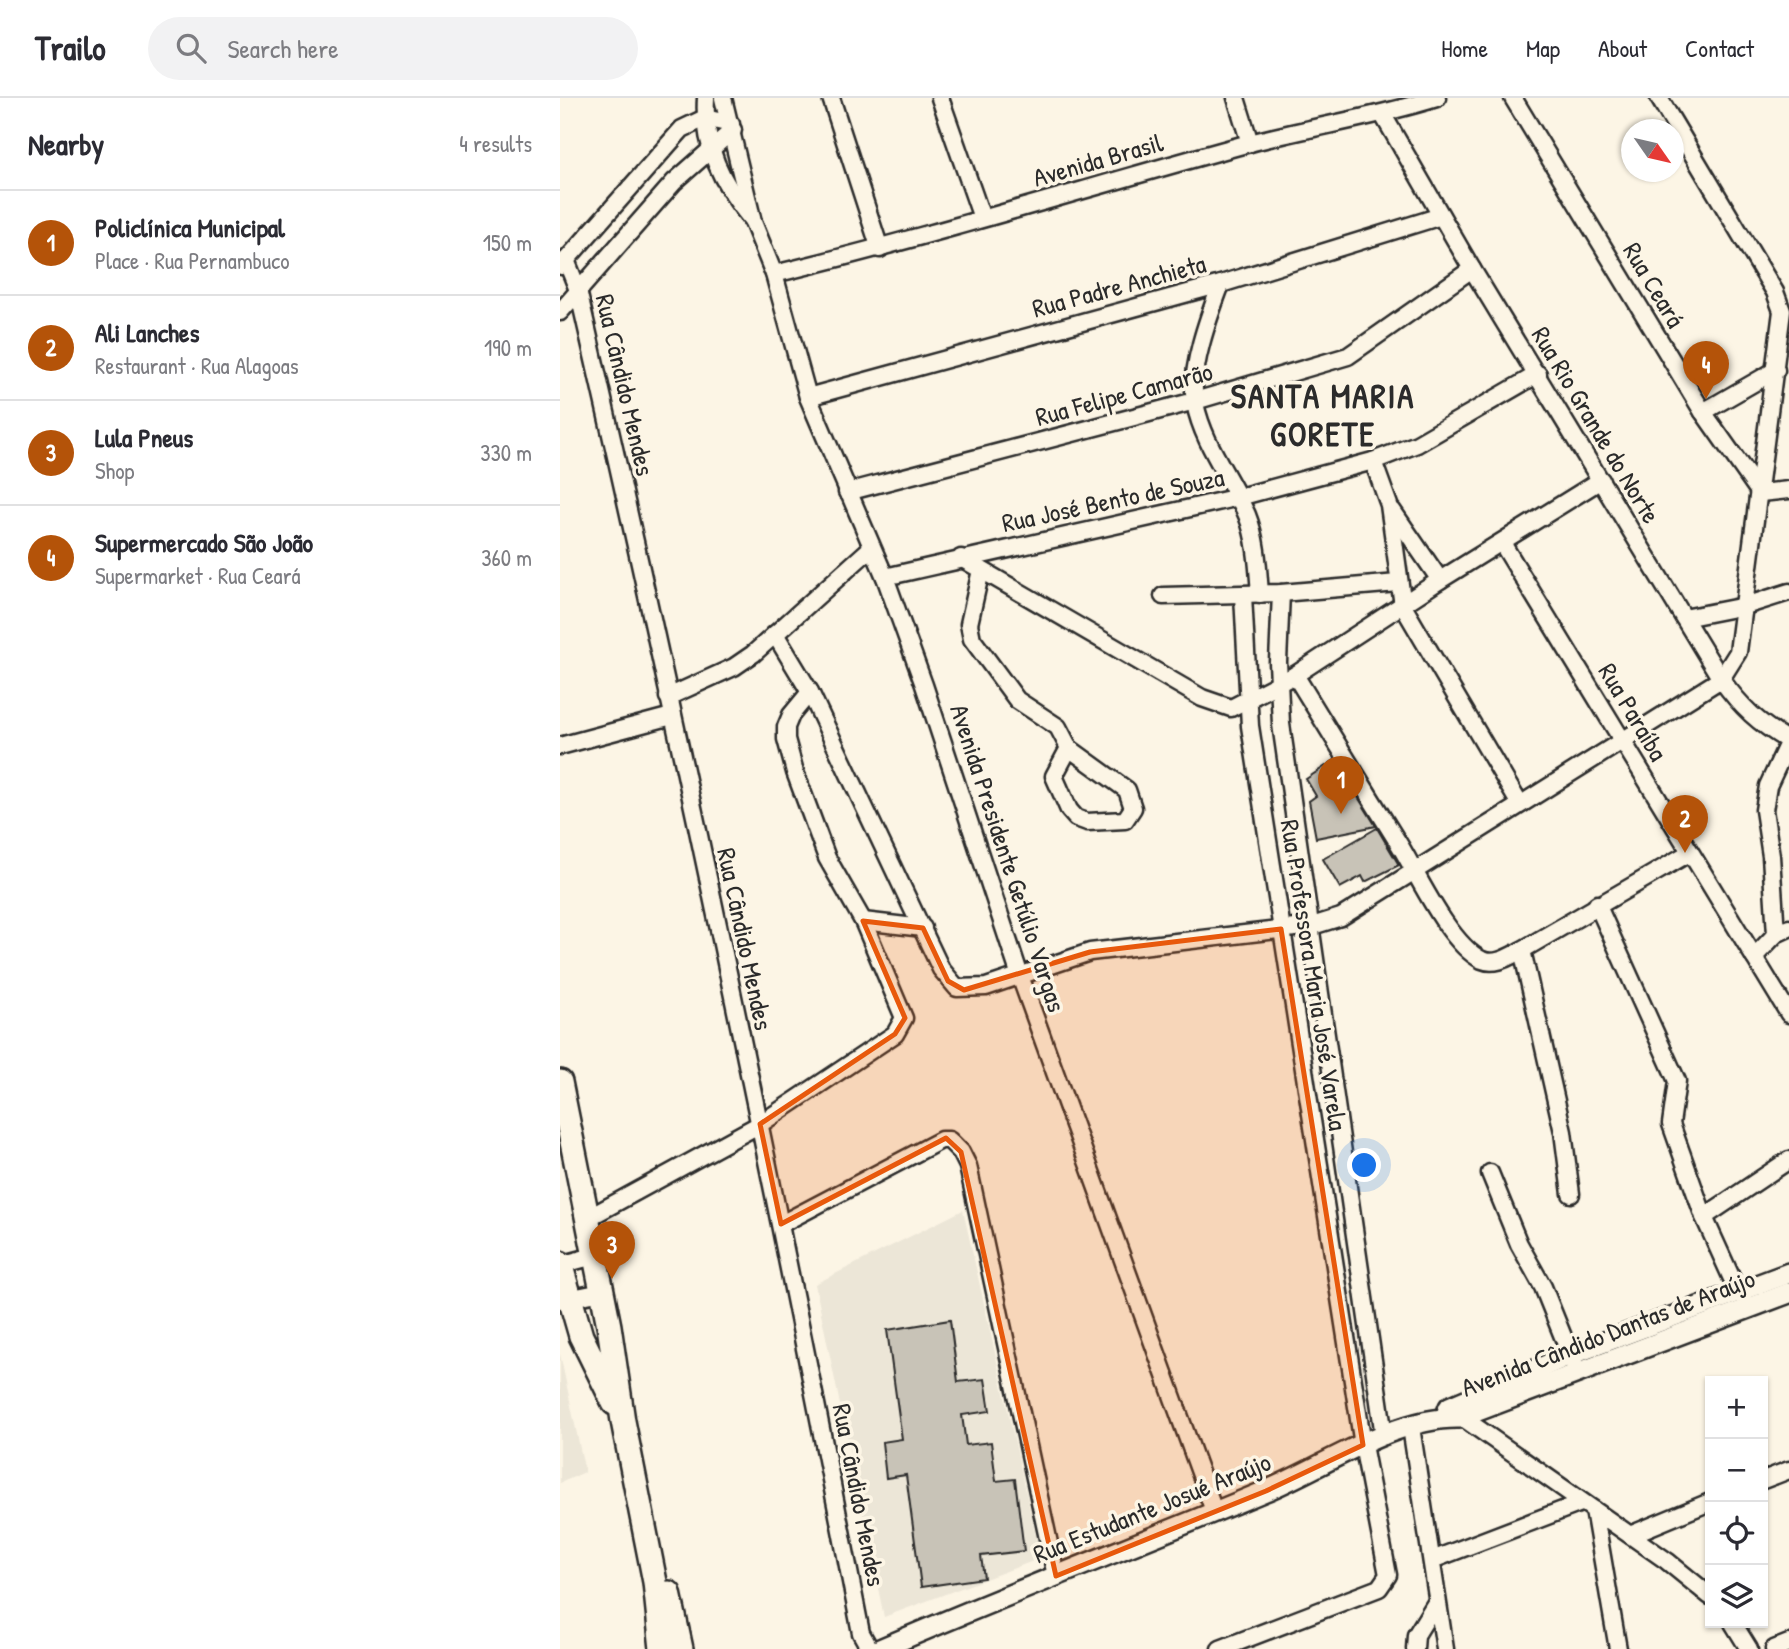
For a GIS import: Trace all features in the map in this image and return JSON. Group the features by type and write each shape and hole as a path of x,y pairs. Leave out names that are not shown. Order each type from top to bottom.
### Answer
{"highway":[{"path":"561,1096 588,1218 617,1372 623,1421 647,1534 662,1649"},
{"path":"560,1264 564,1300 623,1421"},
{"path":"647,1534 669,1592 681,1649"}],"main road":[{"name":"Avenida Cândido Dantas de Araújo","path":"1656,1334 1738,1292 1782,1286"},
{"name":"Avenida Cândido Dantas de Araújo","path":"1451,1414 1574,1364 1782,1286"},
{"name":"Rua Estudante Josué Araújo","path":"880,1649 1266,1491 1384,1436 1451,1414"}],"street":[{"name":"Avenida Presidente Getúlio Vargas","path":"706,98 705,118 709,149 735,200 753,222"},
{"name":"Avenida Presidente Getúlio Vargas","path":"723,98 753,222 774,274 808,397 885,577 924,685 1020,975 1214,1511"},
{"path":"831,98 880,249"},
{"path":"940,98 982,218"},
{"path":"1236,98 1250,143"},
{"name":"Avenida Brasil","path":"774,274 880,249 1250,143 1383,115 1437,98"},
{"name":"Rua Ceará","path":"1513,98 1703,412 1760,493"},
{"path":"775,634 810,691 941,969 957,988 986,987 1090,952 1312,926 1342,918 1414,869 1721,679 1738,652 1776,370 1786,324 1780,302 1659,98"},
{"name":"Rua Rio Grande do Norte","path":"1383,115 1472,269 1721,679 1744,710 1762,726 1789,741"},
{"path":"560,312 674,182 732,127 705,118 682,129 563,264"},
{"name":"Rua Padre Anchieta","path":"808,397 1221,284 1441,216"},
{"name":"Rua Cândido Mendes","path":"563,264 578,290 782,1223 861,1633 870,1649"},
{"name":"Rua Felipe Camarão","path":"847,492 1195,401 1348,356 1472,269"},
{"path":"1195,401 1202,343 1221,284"},
{"path":"1703,412 1776,370"},
{"name":"Rua José Bento de Souza","path":"885,577 1238,497 1373,461 1417,444 1538,374"},
{"name":"Rua Professora Maria José Varela","path":"1195,401 1210,444 1238,497 1254,538 1248,703 1363,1445 1388,1575 1379,1588 1220,1649"},
{"path":"1373,461 1389,505 1403,606 1519,803"},
{"path":"961,558 1202,698 1231,708 1248,703 1296,676 1440,580 1601,480"},
{"path":"1760,493 1789,489"},
{"path":"1389,505 1440,580"},
{"name":"Rua Paraíba","path":"1502,543 1789,1014"},
{"path":"668,697 734,667 871,548"},
{"path":"981,570 969,624 972,639 1010,692 1058,727 1069,748 1127,790 1133,808 1125,820 1087,822 1069,810 1054,776 1069,748"},
{"path":"1163,596 1252,595 1398,583"},
{"path":"1684,618 1745,606 1789,592"},
{"name":"Rua Professora Maria José Varela","path":"1281,593 1278,685 1294,825 1312,926 1384,1436"},
{"path":"1296,676 1414,869 1434,909 1471,952 1493,963 1522,950 1597,904 1689,853"},
{"path":"588,1218 760,1124 895,1034 904,1017 863,921 827,858 786,739 791,715 810,691"},
{"path":"560,746 672,716"},
{"path":"1754,957 1782,931 1764,810 1771,776 1789,741"},
{"path":"1597,904 1677,1081 1671,1124 1704,1217 1738,1292"},
{"path":"863,921 923,928"},
{"path":"1522,950 1563,1132 1571,1194"},
{"path":"782,1223 941,1140 954,1144 968,1166 1056,1576"},
{"path":"1704,1217 1789,1160"},
{"path":"1490,1173 1519,1244 1543,1287 1574,1364"},
{"path":"560,1264 594,1256"},
{"path":"564,1300 602,1292"},
{"path":"1451,1414 1630,1535 1705,1592"},
{"path":"1411,1427 1445,1649"},
{"path":"1768,1478 1789,1470"},
{"path":"1630,1535 1705,1504"},
{"path":"1433,1560 1588,1506"},
{"path":"1588,1506 1618,1649"},
{"path":"1415,1649 1416,1635 1437,1601"},
{"path":"1736,1628 1749,1649"},
{"name":"Rua Cândido Mendes","path":"857,1649 861,1633"},
{"path":"1774,1649 1789,1643"}],"highlighted area":[{"path":"863,921 923,928 948,981 964,990 1090,952 1281,929 1363,1445 1266,1491 1056,1576 961,1152 946,1138 781,1224 760,1124 895,1034 905,1018"}],"shaded area":[{"path":"963,1210 1041,1558 884,1617 815,1284"},
{"path":"560,1354 585,1472 560,1483"}],"building":[{"path":"1335,760 1376,826 1316,838 1309,801 1316,796 1306,779"},
{"path":"1377,828 1399,865 1365,882 1362,876 1340,888 1323,859"},
{"path":"950,1320 958,1382 985,1379 990,1411 962,1415 966,1445 991,1442 996,1481 1015,1479 1024,1551 981,1556 984,1578 921,1587 906,1475 886,1478 882,1442 902,1439 887,1330"}],"place":[{"name":"Supermercado São João","path":"1706,399"},
{"name":"Policlínica Municipal","path":"1341,814"},
{"name":"Ali Lanches","path":"1685,853"},
{"name":"Lula Pneus","path":"612,1279"}],"district":[{"name":"SANTA MARIA GORETE","path":"1323,415"}]}
